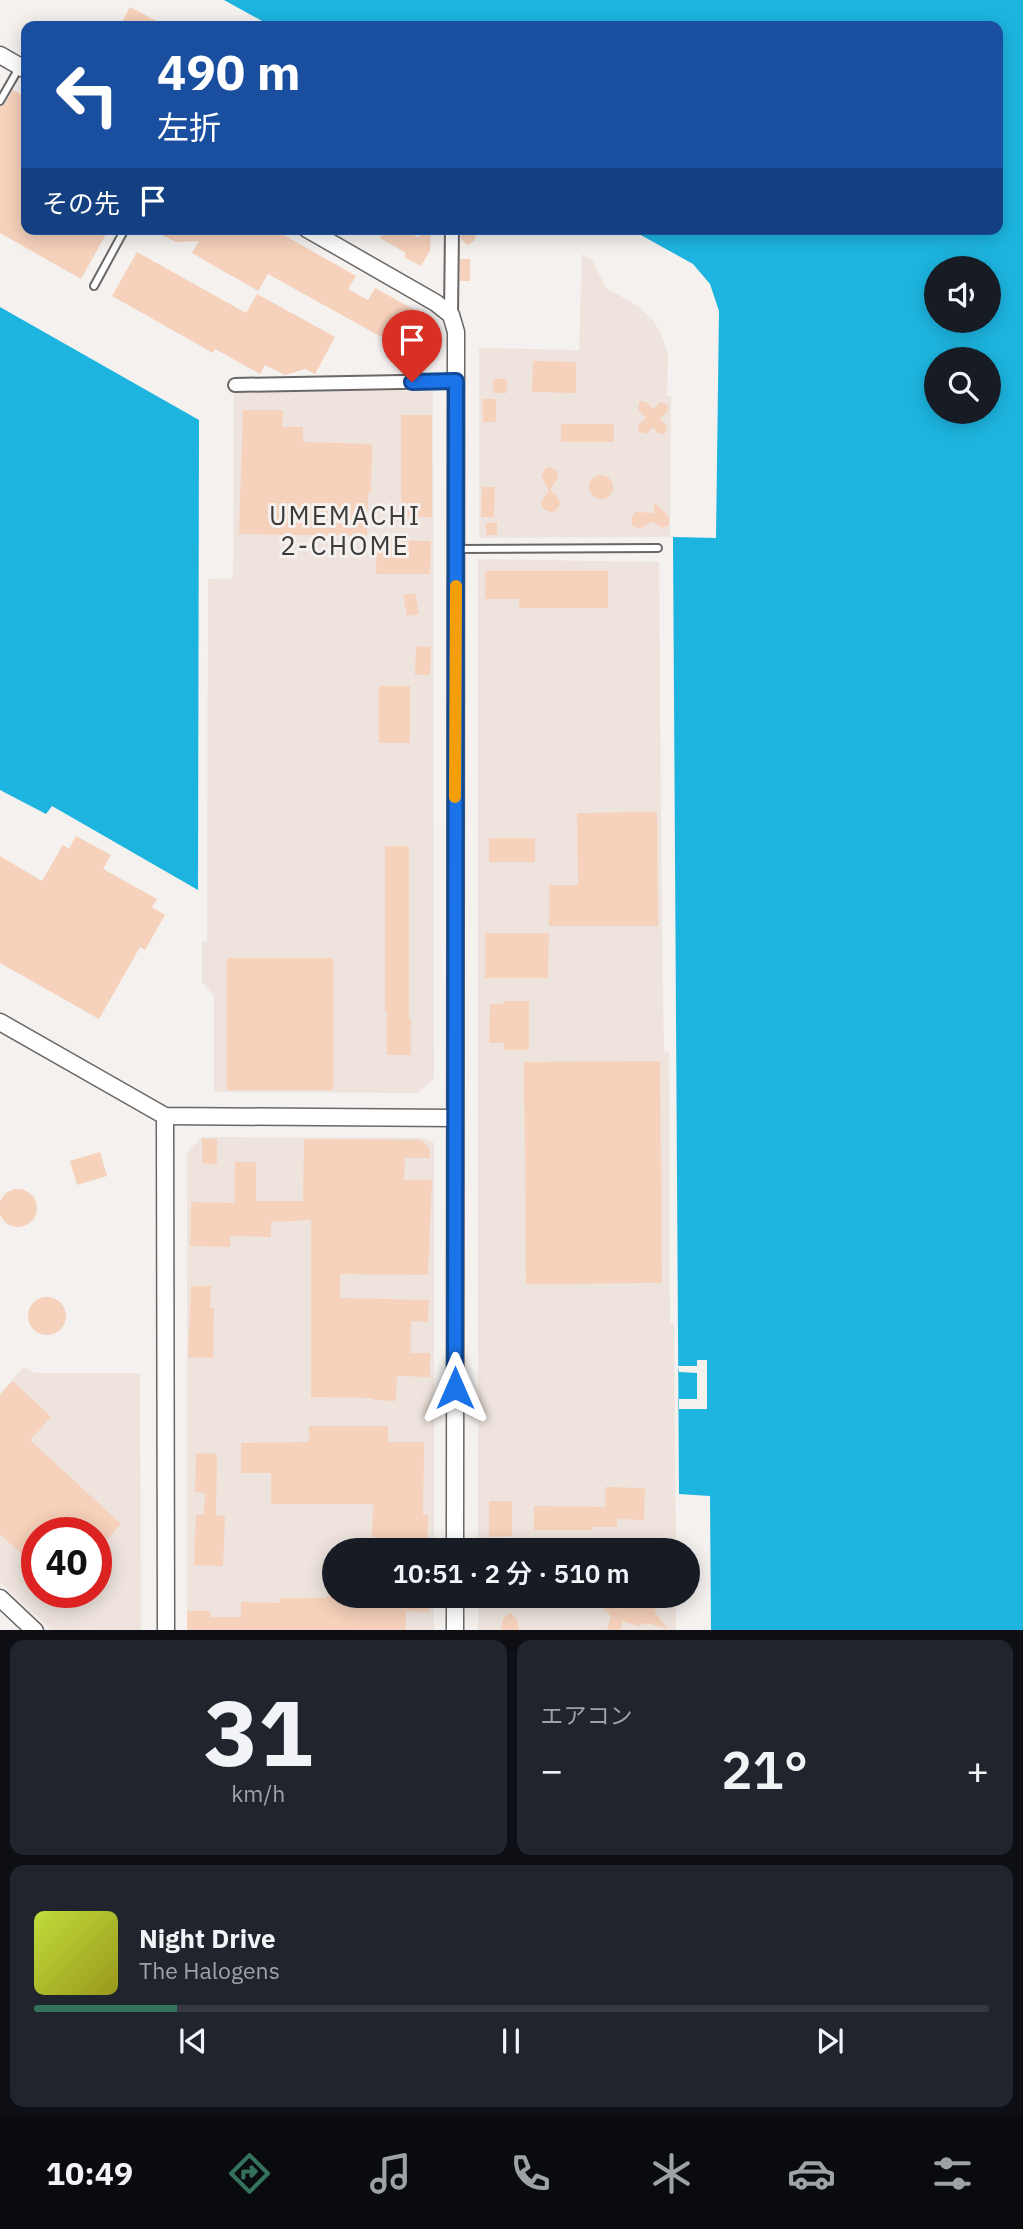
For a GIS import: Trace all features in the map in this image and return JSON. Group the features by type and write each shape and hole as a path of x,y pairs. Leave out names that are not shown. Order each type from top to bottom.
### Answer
{"street":[{"path":"0,55 21,67"},
{"path":"317,235 436,303 452,315"},
{"path":"452,235 452,315 456,332 455,1538"},
{"path":"235,385 456,381"},
{"path":"0,1022 165,1116 454,1118"},
{"path":"165,1116 166,1630"},
{"path":"0,1598 35,1630"},
{"path":"455,1608 455,1630"}],"lane":[{"path":"0,101 21,71"},
{"path":"94,286 122,235"},
{"path":"456,549 659,548"}],"shaded area":[{"path":"582,254 592,260 606,288 638,306 653,320 668,354 667,396 671,396 670,537 479,538 479,348 579,350"},
{"path":"433,390 434,1078 418,1093 214,1092 214,995 202,983 202,942 207,941 208,579 233,578 234,392"},
{"path":"478,559 659,562 664,1051 669,1052 670,1323 674,1323 676,1538 478,1538"},
{"path":"202,1137 425,1138 434,1143 434,1538 322,1538 322,1608 434,1608 434,1630 187,1630 187,1152"},
{"path":"24,1367 35,1373 140,1373 141,1630 51,1630 28,1608 112,1608 112,1517 21,1517 21,1602 0,1582 0,1393"},
{"path":"478,1608 676,1608 676,1630 478,1630"}],"water":[{"path":"224,0 1023,0 1023,1630 711,1630 710,1496 679,1494 673,537 716,538 719,311 710,284 693,264 641,235 1003,235 1003,21 262,21"},
{"path":"0,307 199,420 198,890 52,806 46,814 0,790"}],"pier":[{"path":"697,1360 707,1360 707,1409 679,1409 679,1399 697,1399 697,1373 679,1372 678,1366 697,1366"}],"building":[{"path":"130,7 157,21 123,21"},
{"path":"13,90 21,94 21,235 105,235 81,279 0,233 0,107 5,104"},
{"path":"161,235 284,235 356,276 348,289 368,300 375,288 431,319 430,364 268,274 258,291 192,253 199,241 176,242"},
{"path":"381,235 414,235 419,238 419,235 431,235 430,250 421,266 404,257 406,253 380,238"},
{"path":"461,235 476,235 474,241 467,245"},
{"path":"137,252 246,313 257,294 335,337 315,374 305,369 285,375 265,365 260,374 215,349 213,353 112,296"},
{"path":"460,259 470,259 470,281 460,281"},
{"path":"533,361 576,362 576,393 532,392"},
{"path":"493,379 507,379 507,393 493,393"},
{"path":"483,399 496,399 496,422 483,422"},
{"path":"640,401 646,402 653,409 660,402 668,405 668,411 660,419 667,426 665,434 659,434 653,427 646,434 638,431 638,425 646,418 638,409"},
{"path":"243,410 283,410 282,427 303,427 303,442 372,444 367,536 239,534"},
{"path":"401,415 432,415 432,517 401,517"},
{"path":"561,424 614,424 614,442 561,442"},
{"path":"549,467 556,470 559,477 549,491 541,475"},
{"path":"601,475 610,478 613,487 610,496 601,499 592,496 589,487 592,478"},
{"path":"482,487 495,487 494,517 481,517"},
{"path":"550,490 557,496 560,504 551,512 543,509 541,501"},
{"path":"654,502 669,517 669,525 662,528 652,521 640,529 632,526 631,518 635,512 654,513"},
{"path":"486,523 497,523 497,535 486,535"},
{"path":"377,540 431,541 430,574 376,574"},
{"path":"485,571 608,571 608,608 519,608 519,599 485,599"},
{"path":"415,593 419,614 407,616 403,595"},
{"path":"416,646 431,647 430,675 415,675"},
{"path":"379,686 410,686 410,743 379,743"},
{"path":"657,812 658,926 549,926 549,885 578,885 577,813"},
{"path":"76,836 111,855 103,869 157,899 152,907 165,915 145,950 140,947 99,1019 0,963 0,856 42,881 63,845 69,849"},
{"path":"489,838 535,838 535,862 489,862"},
{"path":"385,846 409,846 411,1055 387,1055"},
{"path":"485,933 549,933 548,978 485,978"},
{"path":"227,958 333,958 333,1090 227,1090"},
{"path":"504,1001 529,1001 529,1050 504,1050 504,1043 489,1043 490,1004 504,1004"},
{"path":"660,1061 662,1283 526,1284 524,1062"},
{"path":"202,1139 217,1139 217,1164 202,1163"},
{"path":"304,1139 421,1140 430,1149 430,1158 405,1158 404,1180 432,1180 428,1275 340,1274 340,1298 429,1300 428,1322 411,1321 411,1353 430,1353 430,1377 397,1376 396,1401 311,1397 311,1220 271,1222 271,1237 230,1236 230,1247 190,1246 191,1202 235,1203 235,1162 256,1162 256,1201 303,1201"},
{"path":"100,1152 107,1176 77,1185 70,1161"},
{"path":"18,1189 32,1194 37,1208 32,1222 18,1227 4,1222 -1,1208 4,1194"},
{"path":"191,1286 211,1286 210,1308 214,1308 213,1358 188,1357"},
{"path":"47,1297 61,1302 66,1316 61,1330 47,1335 33,1330 28,1316 33,1302"},
{"path":"13,1381 51,1417 30,1440 121,1524 112,1534 112,1517 21,1517 21,1553 0,1534 0,1395"},
{"path":"309,1426 388,1426 388,1442 424,1442 423,1515 428,1515 427,1538 372,1537 373,1504 271,1504 271,1473 241,1473 241,1443 309,1442"},
{"path":"196,1453 217,1454 216,1515 225,1516 223,1566 194,1565 196,1515 204,1515 205,1493 195,1492"},
{"path":"605,1487 645,1488 644,1520 617,1519 617,1527 592,1527 592,1530 534,1530 534,1506 605,1507"},
{"path":"489,1501 512,1501 512,1536 489,1537"},
{"path":"280,1598 322,1598 322,1608 429,1608 429,1612 406,1611 406,1630 187,1630 187,1611 210,1611 211,1617 241,1617 241,1602 280,1603"},
{"path":"603,1608 656,1608 654,1611 668,1629 647,1623 638,1626 623,1621 620,1630 607,1630 611,1616"},
{"path":"510,1613 517,1619 519,1630 501,1630 503,1619"}],"slow traffic":[{"path":"455,797 456,586"}],"district":[{"name":"UMEMACHI 2-CHOME","path":"345,531"}],"route":[{"path":"412,382 456,381 455,1388"}]}
